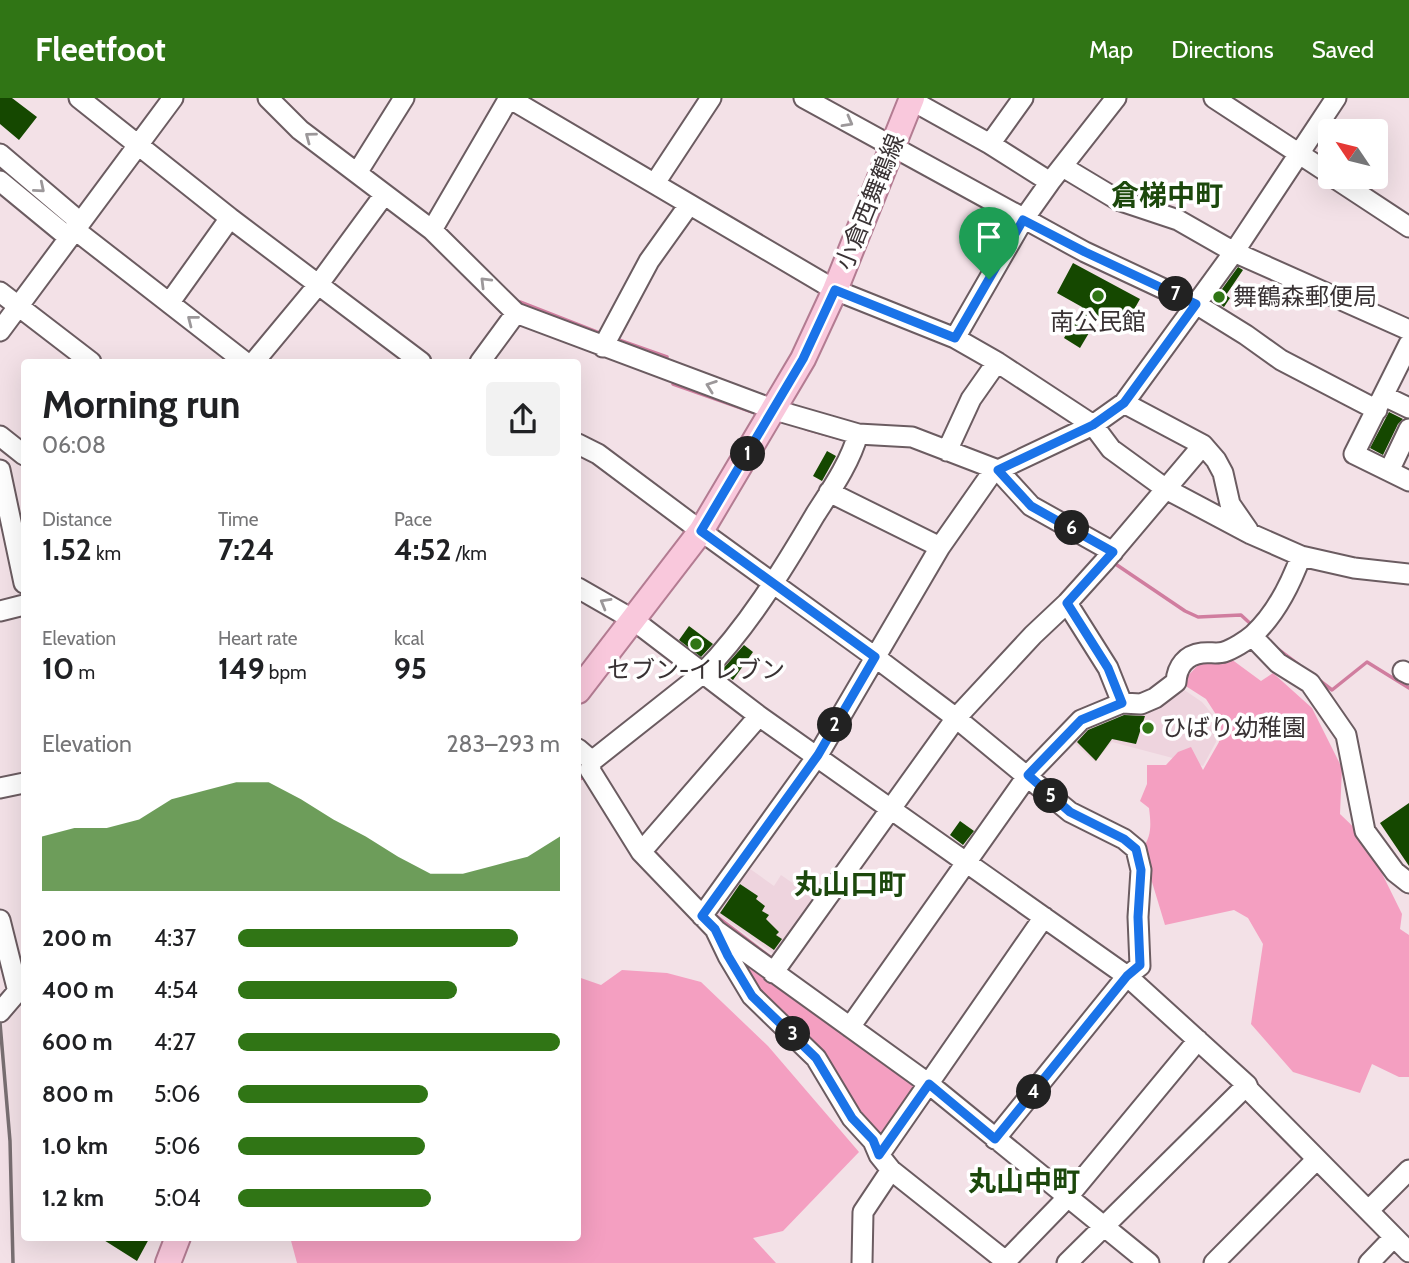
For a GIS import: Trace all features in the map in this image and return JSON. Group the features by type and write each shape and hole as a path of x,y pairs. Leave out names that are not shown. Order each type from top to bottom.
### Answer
{"main road":[{"name":"小倉西舞鶴線","path":"581,687 701,531 775,410 803,359 835,290 912,99"},
{"path":"168,1263 176,1241"}],"street":[{"path":"0,331 173,98"},
{"path":"268,98 300,130 432,230 516,313 856,441 912,438 947,452 993,473 1031,506 1109,557"},
{"path":"357,173 404,98"},
{"path":"432,230 509,98 835,290 955,338 997,362 1093,425 1111,449 1166,489 1251,534 1301,556 1354,568 1409,574"},
{"path":"655,183 711,98"},
{"path":"804,98 1023,220 1196,304 1281,360 1380,403 1409,408"},
{"path":"990,144 1023,98"},
{"path":"955,338 1023,220 1116,98"},
{"path":"1214,98 1318,167"},
{"path":"710,914 818,755 940,547 993,473 1093,425 1124,403 1234,252 1336,98"},
{"path":"83,99 230,218 417,359"},
{"path":"912,99 990,144 1118,200 1178,220 1234,252 1409,330"},
{"path":"0,154 74,229"},
{"path":"0,181 74,229 241,359"},
{"path":"1352,189 1409,227"},
{"path":"256,359 318,285 384,195"},
{"path":"603,347 649,261 690,205"},
{"path":"170,302 230,218"},
{"path":"0,292 86,359"},
{"path":"482,359 516,313"},
{"path":"1409,344 1354,454 1409,481"},
{"path":"947,452 971,399 997,362"},
{"path":"1124,403 1203,446 1216,460 1223,473 1230,504 1251,534"},
{"path":"1389,471 1409,429"},
{"path":"0,436 21,453"},
{"path":"856,441 829,492 774,583 715,661 589,766 646,846 710,914 933,1078 1108,1221 1149,1263"},
{"path":"581,446 598,454 875,657 1028,775 1070,812 1124,839 1136,849 1141,870 1138,917 1140,965 1127,976 1000,1133"},
{"path":"778,966 956,718 1109,557 1203,446"},
{"path":"0,470 21,569"},
{"path":"829,492 940,547"},
{"path":"854,1021 1028,775 1081,720 1122,703 1141,704 1155,698 1175,682 1176,672 1183,661 1199,653 1223,652 1252,636 1272,613 1296,571 1301,556"},
{"path":"581,590 632,619 759,716 818,755 1127,976 1247,1085 1409,1252"},
{"path":"1067,603 1108,668 1122,703"},
{"path":"0,611 21,606"},
{"path":"1252,636 1278,663 1310,683 1346,735 1365,831 1395,872 1409,883"},
{"path":"646,846 759,716"},
{"path":"0,788 21,784"},
{"path":"710,914 728,956 752,996 816,1058 852,1118 873,1140 885,1163 1006,1262 1072,1192 1198,1040"},
{"path":"862,1263 863,1212 885,1163 933,1078 1044,917"},
{"path":"0,920 21,988 0,1012"},
{"path":"1067,1263 1247,1085"},
{"path":"1214,1263 1317,1159"},
{"path":"1369,1210 1409,1170"},
{"path":"1369,1263 1394,1237"}],"shaded area":[{"path":"1227,656 1261,681 1273,673 1312,708 1342,768 1340,814 1364,837 1402,914 1400,929 1409,935 1409,1077 1399,1077 1372,1064 1360,1093 1293,1072 1251,1024 1263,944 1248,918 1234,910 1165,925 1142,849 1148,839 1150,825 1149,808 1140,801 1147,784 1147,765 1166,765 1178,752 1191,747 1203,770 1219,742 1215,713 1206,699 1181,683 1201,662"},
{"name":"ひばり幼稚園","path":"1177,685 1202,702 1213,715 1216,742 1203,766 1112,742 1095,762 1070,739 1092,718"},
{"path":"746,866 774,886 781,875 817,900 777,956 714,912"},
{"path":"734,948 925,1085 882,1144 855,1112 821,1055 748,977"},
{"path":"622,970 667,973 701,982 768,1046 859,1152 783,1231 753,1238 776,1263 297,1263 291,1241 581,1241 581,978 601,985"}],"building":[{"path":"0,98 12,98 37,117 19,140 0,124"},
{"name":"南公民館","path":"1073,263 1140,299 1123,329 1099,316 1080,348 1064,338 1082,307 1057,293"},
{"path":"1238,267 1243,270 1226,295 1230,298 1224,307 1214,300"},
{"path":"1389,412 1403,419 1383,455 1370,448"},
{"path":"827,451 836,456 822,481 813,476"},
{"name":"セブン-イレブン","path":"689,626 713,644 701,657 679,640"},
{"path":"744,645 753,652 733,680 721,671"},
{"path":"1124,715 1145,716 1136,744 1112,739 1096,761 1077,742 1088,730"},
{"path":"1409,803 1409,866 1380,823"},
{"path":"960,821 974,831 963,845 950,835"},
{"path":"740,884 758,896 756,899 765,906 762,911 769,915 766,919 779,932 776,935 782,939 774,950 720,913"},
{"path":"105,1241 148,1241 137,1261"}],"waterway":[{"path":"520,302 602,334"},
{"path":"616,339 667,357"},
{"path":"673,384 758,414"},
{"path":"806,429 842,439"},
{"path":"1111,561 1185,611 1198,617 1241,615 1254,627"},
{"path":"1275,647 1299,665"},
{"path":"1319,680 1332,690 1367,662 1409,688"},
{"path":"581,779 587,776"},
{"path":"651,848 662,860"},
{"path":"716,916 774,960"}],"railway":[{"path":"0,1023 10,1141 13,1263"}],"place":[{"name":"南公民館","path":"1098,296"},
{"name":"舞鶴森郵便局","path":"1219,297"},
{"name":"セブン-イレブン","path":"696,644"},
{"name":"ひばり幼稚園","path":"1148,728"}],"district":[{"name":"倉梯中町","path":"1167,195"},
{"name":"丸山口町","path":"850,884"},
{"name":"丸山中町","path":"1024,1181"}],"route":[{"path":"1023,220 1196,304 1124,403 1093,425 998,470 1031,506 1113,552 1067,603 1108,668 1122,703 1081,720 1028,775 1070,812 1124,839 1136,849 1141,870 1138,917 1140,965 1127,976 995,1139 929,1084 879,1155 873,1140 852,1118 816,1058 752,996 715,929 702,916 818,755 875,657 701,531 775,410 803,359 835,290 955,338 989,279 1023,220"}]}
